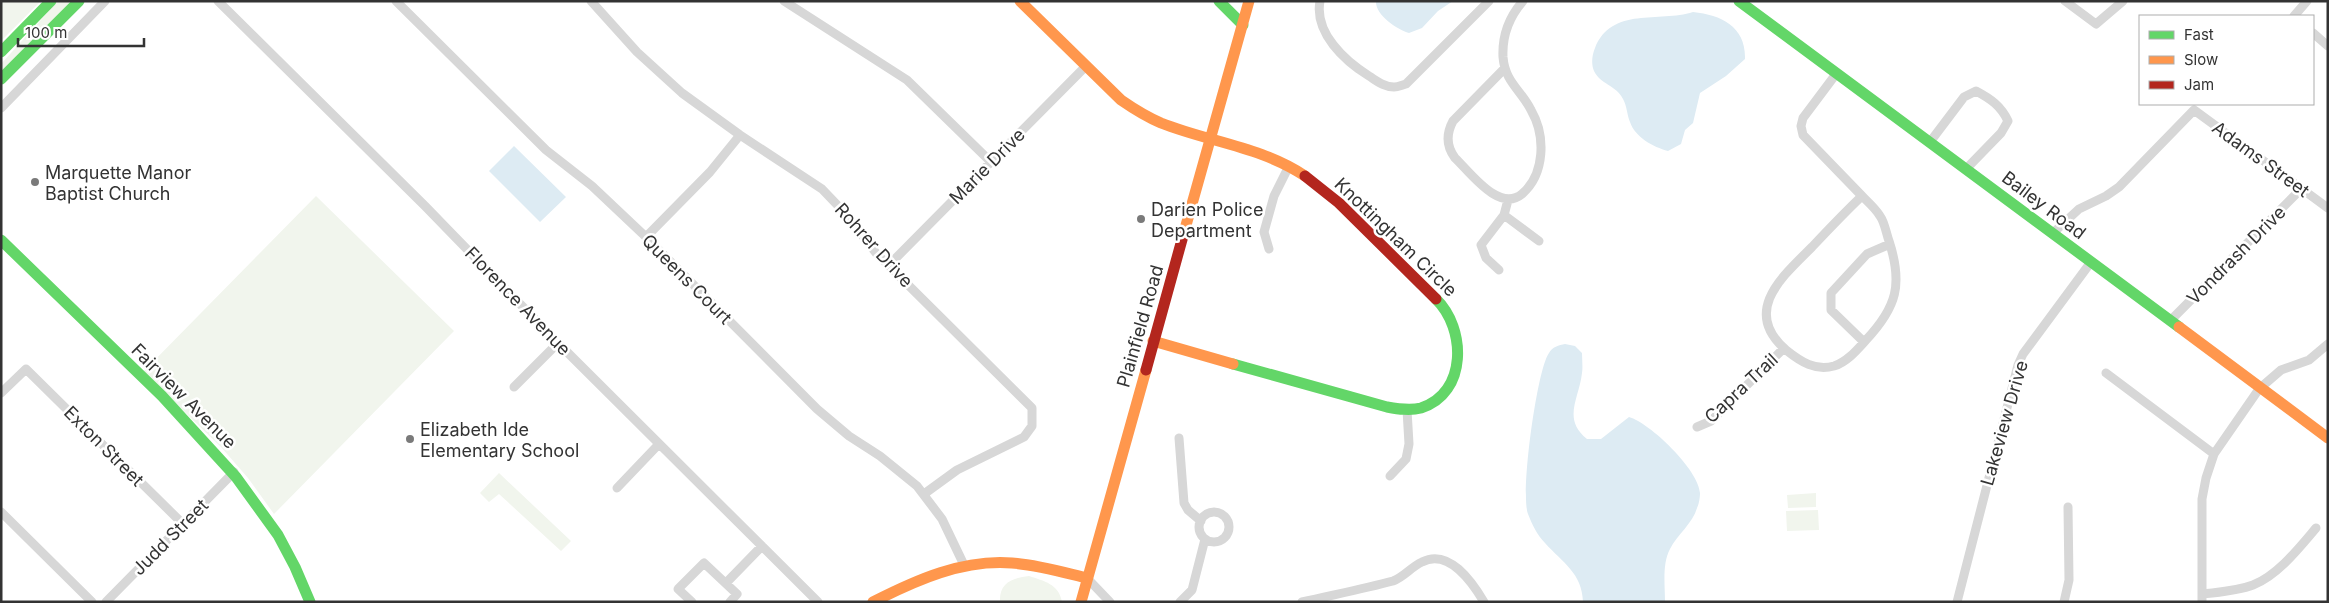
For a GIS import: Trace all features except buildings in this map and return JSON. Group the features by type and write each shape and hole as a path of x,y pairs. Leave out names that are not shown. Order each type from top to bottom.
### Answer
{"street":[{"path":"1,52 51,1"},
{"path":"1,80 79,1"},
{"path":"1,108 105,1"},
{"name":"Florence Avenue","path":"218,1 425,206 558,343 818,602"},
{"name":"Queens Court","path":"396,1 546,150 592,186 646,238 816,408 849,436 880,456 924,494 949,531 964,565"},
{"name":"Rohrer Drive","path":"591,1 637,52 666,78 740,136 822,189 889,265 1028,402 1033,414 1032,426 1024,438 957,470 924,494"},
{"path":"784,1 907,80 992,162"},
{"name":"Knottingham Circle","path":"1020,1 1121,100 1138,113 1158,122 1250,149 1289,166 1314,183 1337,202 1445,308 1453,321 1460,346 1448,387 1433,403 1407,410 1387,407 1153,341"},
{"path":"1219,1 1243,24"},
{"name":"Plainfield Road","path":"1081,602 1249,1"},
{"path":"1320,1 1319,18 1322,28 1343,57 1383,85 1394,87 1406,84 1489,1"},
{"path":"1505,68 1453,121 1449,128 1447,140 1451,152 1494,196 1508,200 1519,196 1533,182 1540,166 1541,154 1534,116 1512,84 1505,68 1504,35 1511,17 1523,1"},
{"name":"Bailey Road","path":"1739,1 2053,233 2259,389 2328,438"},
{"path":"2065,1 2096,24 2123,1"},
{"path":"2295,15 2306,1"},
{"path":"2314,34 2328,46"},
{"name":"Marie Drive","path":"889,265 1086,66"},
{"path":"1836,74 1803,118 1801,126 1803,135 1862,196 1881,216 1896,262 1897,278 1893,299 1882,322 1864,342 1843,362 1822,368 1807,364 1784,348 1772,332 1767,318 1768,302 1773,288 1862,196"},
{"path":"1930,142 1964,97 1976,91 1988,98 2002,109 2008,121 2001,133 1966,169"},
{"name":"Adams Street","path":"2053,233 2079,209 2106,196 2119,187 2194,110 2328,208"},
{"path":"646,238 710,172 740,136"},
{"path":"1269,249 1264,232 1274,196 1289,166"},
{"name":"Vondrash Drive","path":"2170,321 2302,189"},
{"path":"1499,270 1486,258 1481,245 1504,215 1508,200"},
{"path":"1504,215 1539,241"},
{"name":"Fairview Avenue","path":"1,240 190,424 234,472 263,510 281,539 310,602"},
{"path":"1864,342 1831,310 1831,293 1867,254 1890,244"},
{"name":"Lakeview Drive","path":"1957,602 2022,354 2091,262"},
{"path":"514,387 558,343"},
{"path":"2316,528 2276,570 2262,581 2244,588 2202,598 2202,499 2206,478 2214,454 2259,389 2281,370 2309,360 2328,344"},
{"name":"Capra Trail","path":"1697,428 1711,421 1784,348"},
{"name":"Exton Street","path":"1,393 26,369 183,524"},
{"path":"2106,373 2214,454"},
{"path":"1390,476 1406,459 1409,444 1407,410"},
{"path":"1179,438 1184,503 1188,510 1201,521"},
{"path":"617,488 659,444"},
{"name":"Judd Street","path":"106,602 234,472"},
{"path":"2064,602 2069,580 2068,507"},
{"path":"1,512 92,602"},
{"path":"1217,513 1225,517 1228,525 1227,534 1220,541 1205,539 1200,530 1201,521 1208,514 1217,513"},
{"path":"1180,602 1192,590 1205,539"},
{"path":"726,583 762,546"},
{"path":"1302,602 1395,580 1423,561 1437,559 1453,565 1467,577 1484,602"},
{"path":"873,602 933,574 964,565 987,562 1020,563 1087,578 1110,602"},
{"path":"692,602 678,589 704,563 737,594 730,602"}],"shaded area":[{"path":"1,1 41,1 1,41"},
{"path":"58,1 71,1 1,73 1,64"},
{"path":"1376,1 1453,1 1438,11 1422,28 1409,33 1388,21 1379,11"},
{"path":"1693,12 1714,16 1737,31 1744,48 1745,59 1726,76 1700,93 1693,123 1685,130 1681,144 1668,151 1656,147 1640,137 1632,127 1620,94 1600,79 1594,71 1592,65 1593,57 1595,48 1603,35 1613,26 1638,18 1680,15"},
{"path":"514,146 566,197 540,222 489,171"},
{"path":"316,196 454,331 274,514 248,478 221,447 143,372"},
{"path":"1565,344 1575,346 1582,353 1582,373 1574,408 1575,424 1579,431 1587,439 1601,439 1629,417 1649,428 1672,449 1683,460 1698,483 1700,496 1695,513 1667,555 1664,575 1665,602 1583,602 1582,592 1575,576 1540,536 1528,514 1526,483 1528,458 1540,382 1544,364 1550,351"},
{"path":"499,473 571,541 561,551 499,494 489,502 480,493"},
{"path":"1816,493 1816,507 1788,508 1787,495"},
{"path":"1818,510 1819,530 1787,531 1786,511"},
{"path":"1029,576 1054,587 1058,591 1062,602 1000,602 1002,590 1008,582"}],"traffic: fast":[{"path":"1,52 51,1"},
{"path":"1,79 79,1"},
{"path":"1219,1 1243,25"},
{"path":"1739,1 2179,327"},
{"path":"1,240 162,396 236,477 278,535 295,567 310,602"},
{"path":"1233,364 1387,407 1408,410 1421,408 1436,400 1447,389 1454,375 1457,359 1457,342 1453,326 1446,311 1436,299"}],"traffic: slow":[{"path":"1020,1 1121,100 1136,110 1156,121 1179,130 1271,158 1305,176"},
{"path":"1183,236 1249,1"},
{"path":"2179,327 2328,438"},
{"path":"1153,341 1233,364"},
{"path":"1081,602 1146,370"},
{"path":"873,602 923,579 976,564 1022,564 1087,578"}],"traffic: jam":[{"path":"1305,176 1339,203 1436,299"},
{"path":"1146,370 1183,236"}],"place":[{"name":"Marquette Manor Baptist Church","path":"35,182"},
{"name":"Darien Police Department","path":"1141,219"},
{"name":"Elizabeth Ide Elementary School","path":"410,439"}]}
